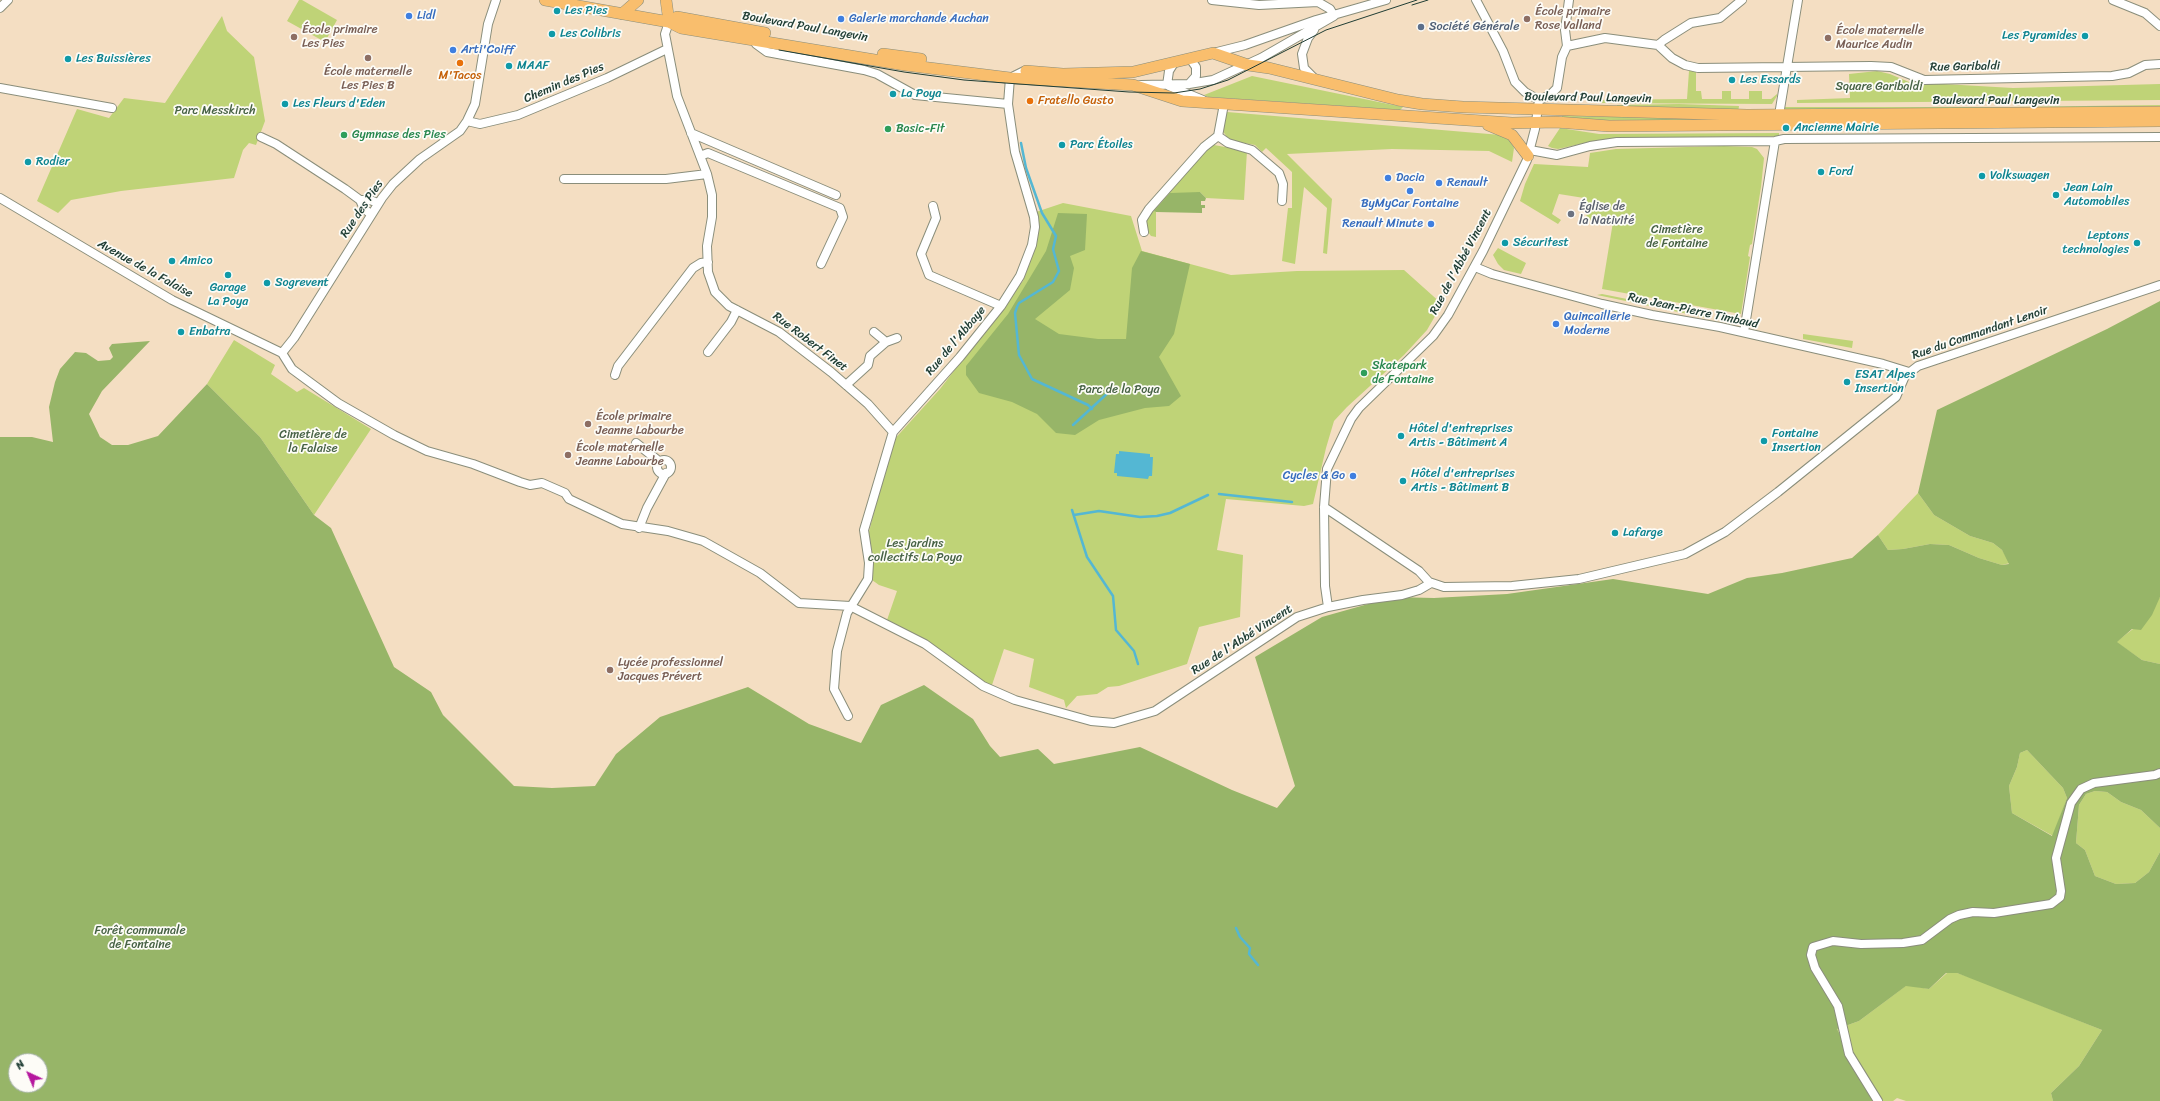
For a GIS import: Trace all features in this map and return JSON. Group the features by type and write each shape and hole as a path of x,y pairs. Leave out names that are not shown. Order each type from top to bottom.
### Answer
{"main road":[{"path":"545,0 669,22 666,0"},
{"path":"622,14 638,0"},
{"name":"Boulevard Paul Langevin","path":"669,22 677,17 881,53 1024,71 1063,74 1133,72 1191,60 1213,53 1248,64 1270,68 1317,81 1422,104 1538,105 1600,110 1779,115 2160,112"},
{"name":"Boulevard Paul Langevin","path":"669,22 681,28 905,65 1010,78 1133,85 1182,101 1224,104 1471,120 1654,126 2160,122"},
{"path":"1471,120 1512,135 1529,153"}],"street":[{"path":"0,8 8,0"},
{"name":"Rue des Pies","path":"282,353 294,338 378,203 393,184 420,158 460,131 467,121 475,104 488,24 496,0"},
{"path":"1212,0 1258,5 1318,2 1330,8 1334,16"},
{"path":"1213,53 1245,45 1316,20 1386,0"},
{"path":"1476,0 1503,51 1515,82 1538,105 1556,88 1562,57 1567,46 1565,30 1569,0"},
{"path":"1567,46 1605,38 1658,45 1691,23 1720,18 1742,0"},
{"path":"1779,115 1798,0"},
{"path":"2113,0 2145,13 2160,26"},
{"path":"1133,85 1189,84 1213,80 1248,64 1334,16"},
{"name":"Rue Robert Finet","path":"669,22 665,34 677,96 707,174 712,195 712,217 707,246 708,272 715,292 721,300 779,332 846,384 868,404 893,432"},
{"path":"1317,26 1308,38 1302,54 1304,68 1317,81"},
{"name":"Boulevard Paul Langevin","path":"754,39 760,48 767,52 864,70 915,95 1008,104"},
{"name":"Rue Garibaldi","path":"1658,45 1672,58 1685,65 1698,68 1892,68 1924,80 2112,76 2129,73 2146,65 2160,64"},
{"name":"Chemin des Pies","path":"467,121 480,124 518,115 607,78 668,49"},
{"path":"1189,84 1196,76 1196,66 1191,60"},
{"path":"1167,85 1169,71 1174,63"},
{"path":"1010,78 1024,71"},
{"name":"Rue de l'Abbaye","path":"848,716 837,696 834,684 837,651 850,606 868,579 869,563 864,530 893,432 960,357 1001,306 1020,276 1032,245 1035,228 1032,205 1015,152 1008,104 1010,78"},
{"name":"Boulevard Paul Langevin","path":"1167,85 1207,102"},
{"path":"0,88 112,108"},
{"path":"1144,232 1142,220 1149,209 1204,147 1218,136 1224,104"},
{"name":"Rue de l'Abbé Vincent","path":"850,606 925,644 984,686 1015,700 1091,721 1114,723 1155,711 1297,617 1328,607 1325,586 1324,507 1327,469 1351,419 1369,397 1433,336 1448,315 1474,267 1529,153 1538,105"},
{"path":"691,133 836,195"},
{"path":"1218,136 1228,144 1252,150 1279,174 1283,184 1282,201"},
{"path":"1529,153 1557,155 1590,146 1617,142 2160,136"},
{"path":"261,137 276,144 360,200 364,209 371,214"},
{"path":"1744,332 1775,141"},
{"path":"700,156 708,153 840,208 844,217 821,264"},
{"path":"564,179 666,179 707,174"},
{"name":"Avenue de la Falaise","path":"0,198 166,296 282,353"},
{"path":"360,200 370,200 378,203"},
{"path":"933,206 936,218 922,254 929,275 1001,306"},
{"path":"615,375 618,366 692,268 701,262 708,262"},
{"name":"Rue Jean-Pierre Timbaud","path":"1474,267 1492,274 1581,296 1602,304 1744,332 1884,364 1909,372"},
{"name":"Rue du Commandant Lenoir","path":"1430,583 1444,587 1545,584 1598,576 1614,570 1685,554 1738,522 1896,396 1909,372 1918,366 2160,285"},
{"path":"708,352 731,322 737,310"},
{"path":"874,332 886,342"},
{"name":"Rue Robert Finet","path":"846,384 868,365 870,356 886,342 898,338"},
{"path":"282,353 292,369 338,403 372,423 427,451 530,485 542,483 565,493 569,499 622,524 639,528 668,531 703,541 760,573 799,603 850,606"},
{"path":"636,443 660,462 666,460 670,463 670,470 666,473 647,508 639,528"},
{"path":"1324,507 1419,571 1430,583 1420,590 1402,595 1363,600 1328,607"},
{"path":"1878,1101 1849,1054 1838,1006 1815,968 1812,947 1832,941 1861,944 1903,943 1922,940 1950,919 1959,915 1973,912 1994,913 2042,906 2056,901 2061,890 2056,858 2071,803 2081,789 2094,783 2155,775 2160,773"}],"green space":[{"path":"299,0 302,0 337,20 325,42 287,21"},
{"name":"Parc Messkirch","path":"222,16 227,31 254,57 265,121 256,145 249,143 243,150 234,178 121,191 71,200 58,213 37,201 77,109 109,118 124,98 165,103"},
{"path":"1689,71 1696,71 1696,91 1701,91 1702,99 1722,99 1722,91 1731,91 1731,99 1749,99 1749,91 1762,91 1762,99 1771,99 1777,94 1777,96 1772,104 1598,103 1598,100 1687,99"},
{"name":"Square Garibaldi","path":"1877,71 1890,74 1909,82 2013,88 2160,84 2160,100 1797,103 1797,100 1850,98 1849,74"},
{"path":"1252,76 1403,107 1400,110 1208,97 1204,95"},
{"path":"1679,104 1739,106 1738,113 1617,106 1617,105"},
{"path":"2160,105 2160,110 1785,111 1784,107 2009,107"},
{"path":"1227,112 1501,135 1509,139 1514,148 1512,162 1489,151 1392,149 1287,154 1332,199 1327,254 1323,253 1327,208 1304,187 1295,264 1282,261 1288,208 1292,208 1292,172 1266,148 1262,152 1255,145 1233,141 1227,137 1222,130"},
{"path":"1562,116 1726,118 1726,121 1652,124 1561,119"},
{"path":"1560,128 1599,134 1779,133 1779,136 1619,138 1589,142 1558,149 1548,146"},
{"path":"1214,145 1247,151 1244,200 1206,198 1200,192 1155,211 1156,237 1151,236 1145,223 1147,215 1209,147"},
{"name":"Cimetière de Fontaine","path":"1724,146 1752,147 1757,149 1764,158 1752,244 1750,245 1748,256 1750,257 1741,314 1602,289 1613,222 1586,220 1588,204 1584,198 1559,194 1552,214 1561,220 1558,224 1520,201 1525,184 1534,164 1588,167 1590,153 1616,149"},
{"path":"1200,192 1206,198 1205,201 1201,201 1201,205 1205,205 1205,208 1202,208 1202,213 1154,211 1170,193"},
{"name":"Parc de la Poya","path":"1063,203 1131,216 1142,251 1231,275 1297,271 1404,270 1442,304 1427,330 1404,355 1347,407 1334,421 1313,504 1304,506 1226,499 1217,550 1243,555 1240,617 1199,627 1187,664 1119,686 1108,687 1097,694 1077,696 1066,708 1064,700 1029,687 1034,659 1004,649 991,688 951,657 887,620 897,591 879,585 872,580 872,556 868,536 891,443 940,389 1023,281 1036,245 1036,212"},
{"path":"1058,213 1087,214 1085,250 1070,256 1074,268 1070,290 1035,319 1059,334 1098,339 1126,339 1132,268 1141,251 1190,264 1174,334 1159,357 1181,396 1169,406 1145,408 1099,420 1075,435 1056,433 1037,414 1012,402 979,393 966,375 966,366 1008,314 1046,251"},
{"path":"1498,248 1526,263 1521,274 1504,270 1498,264 1493,255"},
{"path":"1602,294 1707,315 1707,318 1597,295"},
{"name":"Forêt communale de Fontaine","path":"2160,301 2160,597 2152,615 2141,630 2132,629 2117,642 2142,660 2160,664 2160,828 2141,810 2121,802 2107,792 2095,791 2086,794 2079,805 2076,843 2085,850 2095,876 2116,884 2135,883 2149,872 2160,852 2160,1101 2053,1101 2051,1093 2079,1066 2102,1030 1957,973 1946,973 1929,989 1906,986 1859,1021 1837,1029 1876,1101 0,1101 0,437 32,437 53,442 49,407 55,382 60,369 75,352 86,353 98,361 110,360 113,357 109,348 112,344 150,341 102,391 89,414 100,437 112,445 128,445 158,436 207,384 260,437 314,515 331,528 394,667 431,692 443,715 514,786 552,788 595,786 616,754 660,717 748,687 809,724 861,743 881,705 924,685 973,719 990,746 1000,757 1038,749 1054,764 1140,747 1232,790 1277,808 1295,786 1255,657 1322,617 1393,597 1434,598 1507,594 1613,579 1708,594 1747,578 1782,573 1852,558 1878,535 1888,550 1930,544 1949,545 1979,558 2002,565 2009,564 2002,550 1993,543 1970,536 1934,515 1918,493 1937,410 2107,329","holes":["2027,750 2063,788 2067,798 2052,836 2012,813 2009,786 2017,767 2020,753"]},
{"path":"1803,334 1853,341 1852,348 1803,339"},
{"name":"Cimetière de la Falaise","path":"234,340 275,365 271,374 297,392 304,388 371,429 314,515 260,437 207,384"},
{"path":"1918,493 1934,515 1970,536 1993,543 2002,550 2010,563 2002,565 1979,558 1949,545 1930,544 1888,550 1878,535"},
{"path":"2160,597 2160,664 2142,660 2116,642 2133,629"},
{"path":"2027,750 2063,788 2067,798 2053,836 2012,813 2009,786 2017,767 2020,753"},
{"path":"2095,791 2107,792 2121,802 2141,810 2160,828 2160,852 2149,872 2135,883 2116,884 2095,876 2085,850 2076,843 2079,805 2086,794"},
{"path":"1947,973 1957,973 1975,979 2102,1030 2079,1066 2051,1093 2053,1101 1906,1101 1897,1098 1893,1101 1876,1101 1837,1029 1859,1021 1907,985 1929,989"}],"water":[{"path":"1119,451 1150,454 1150,457 1153,457 1152,476 1149,476 1148,479 1117,476 1117,473 1114,473 1116,454 1119,454"}],"waterway":[{"path":"1021,143 1026,168 1042,213 1056,236 1053,249 1059,271 1053,282 1019,303 1017,307 1015,313 1019,355 1032,379 1088,405 1092,409"},
{"path":"1073,425 1110,391"},
{"path":"1219,494 1292,502"},
{"path":"1074,515 1099,511 1140,517 1157,516 1170,513 1208,495"},
{"path":"1072,510 1087,557 1113,596 1116,630 1134,651 1138,664"},
{"path":"1236,928 1240,937 1250,948 1249,954 1258,965"}],"tram line":[{"path":"779,50 904,72 964,80 1129,92 1174,93 1200,89 1228,80 1326,30 1417,0"},
{"path":"1412,5 1428,0"}],"place":[{"name":"Les Pies","path":"557,11"},
{"name":"Lidl","path":"409,16"},
{"name":"Galerie marchande Auchan","path":"841,19"},
{"name":"École primaire Rose Valland","path":"1527,19"},
{"name":"Société Générale","path":"1421,27"},
{"name":"Les Colibris","path":"552,34"},
{"name":"Les Pyramides","path":"2085,36"},
{"name":"École primaire Les Pies","path":"294,37"},
{"name":"École maternelle Maurice Audin","path":"1828,38"},
{"name":"Arti'Coiff","path":"453,50"},
{"name":"École maternelle Les Pies B","path":"368,58"},
{"name":"Les Buissières","path":"68,59"},
{"name":"M'Tacos","path":"460,63"},
{"name":"MAAF","path":"509,66"},
{"name":"Les Essards","path":"1732,80"},
{"name":"La Poya","path":"893,94"},
{"name":"Fratello Gusto","path":"1030,101"},
{"name":"Les Fleurs d'Eden","path":"285,104"},
{"name":"Ancienne Mairie","path":"1786,128"},
{"name":"Basic-Fit","path":"888,129"},
{"name":"Gymnase des Pies","path":"344,135"},
{"name":"Parc Étoiles","path":"1062,145"},
{"name":"Rodier","path":"28,162"},
{"name":"Ford","path":"1821,172"},
{"name":"Volkswagen","path":"1982,176"},
{"name":"Dacia","path":"1388,178"},
{"name":"Renault","path":"1439,183"},
{"name":"ByMyCar Fontaine","path":"1410,191"},
{"name":"Jean Lain Automobiles","path":"2056,195"},
{"name":"Église de la Nativité","path":"1571,214"},
{"name":"Renault Minute","path":"1431,224"},
{"name":"Sécuritest","path":"1505,243"},
{"name":"Leptons technologies","path":"2137,243"},
{"name":"Amico","path":"172,261"},
{"name":"Garage La Poya","path":"228,275"},
{"name":"Sogrevent","path":"267,283"},
{"name":"Quincaillerie Moderne","path":"1556,324"},
{"name":"Enbatra","path":"181,332"},
{"name":"Skatepark de Fontaine","path":"1364,373"},
{"name":"ESAT Alpes Insertion","path":"1847,382"},
{"name":"École primaire Jeanne Labourbe","path":"588,424"},
{"name":"Hôtel d'entreprises Artis - Bâtiment A","path":"1401,436"},
{"name":"Fontaine Insertion","path":"1764,441"},
{"name":"École maternelle Jeanne Labourbe","path":"568,455"},
{"name":"Cycles & Go","path":"1353,476"},
{"name":"Hôtel d'entreprises Artis - Bâtiment B","path":"1403,481"},
{"name":"Lafarge","path":"1615,533"},
{"name":"Lycée professionnel Jacques Prévert","path":"610,670"}],"park label":[{"name":"Les jardins collectifs La Poya","path":"915,551"}]}
